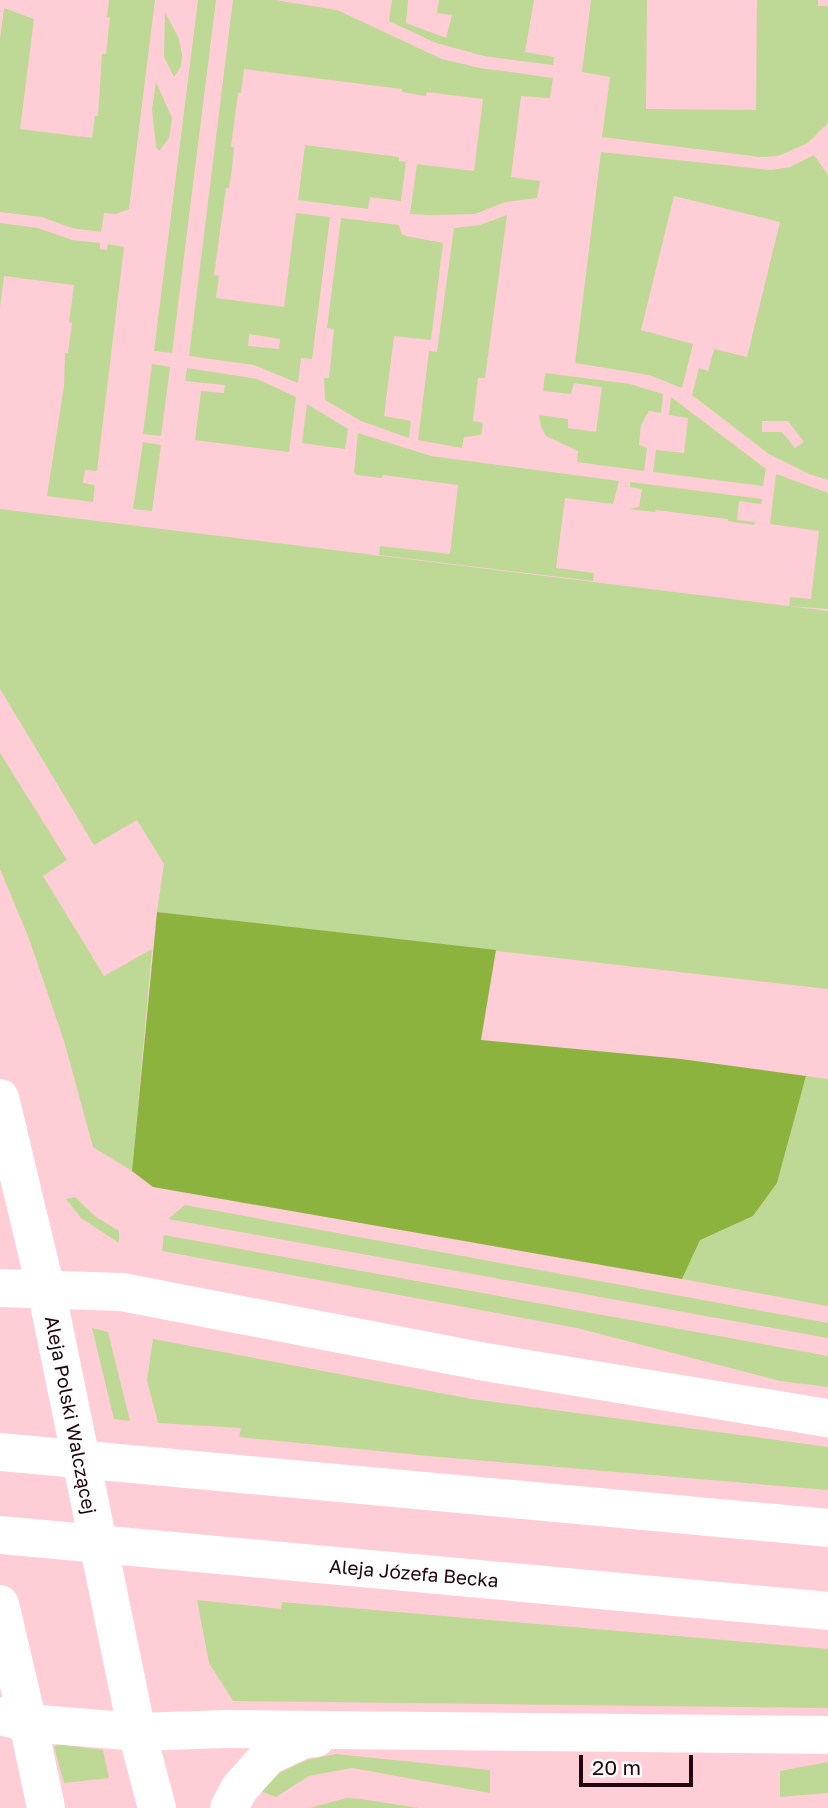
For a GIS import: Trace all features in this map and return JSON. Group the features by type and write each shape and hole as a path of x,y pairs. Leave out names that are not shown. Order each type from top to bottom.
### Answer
{"main road":[{"name":"Aleja Polski Walczącej","path":"0,1098 46,1289 137,1732 156,1806"},
{"path":"0,1288 122,1292 479,1362 828,1418"},
{"path":"0,1452 828,1528"},
{"name":"Aleja Józefa Becka","path":"0,1535 828,1611"},
{"path":"0,1604 14,1719 46,1808"},
{"path":"14,1719 137,1732 226,1728 828,1735"},
{"path":"229,1808 239,1789 268,1756 304,1739 373,1730"}],"green space":[{"path":"109,0 155,0 129,209 116,214 104,213 101,232 72,228 42,217 0,212 0,39 4,8 34,19 20,129 92,138 95,116 98,116 102,54 106,54"},
{"path":"198,0 216,0 172,353 154,351"},
{"path":"233,0 275,0 337,10 442,59 480,68 553,78 550,98 521,96 511,177 540,181 537,198 505,202 475,214 431,215 410,214 417,164 474,171 483,99 427,92 426,96 402,92 402,89 244,69 231,147 234,147 232,169 229,188 226,188 214,275 219,276 216,298 284,307 296,213 330,217 312,359 301,358 298,383 254,365 189,356","holes":["249,334 280,339 279,349 248,346"]},
{"path":"392,0 408,0 406,23 446,38 452,15 437,13 439,0 534,0 525,52 554,57 553,65 484,56 436,43 389,21"},
{"path":"591,0 647,0 646,109 756,110 757,0 818,0 818,6 828,6 828,123 808,143 778,156 760,157 602,137 610,77 582,72"},
{"path":"165,12 179,39 182,55 181,66 174,77 164,57"},
{"path":"156,82 172,118 169,138 159,151 156,147 152,109"},
{"path":"305,145 399,157 399,161 406,162 401,201 370,197 368,209 298,200"},
{"path":"601,152 770,170 790,167 814,155 828,175 828,480 809,474 769,454 692,395 699,368 708,371 714,349 747,357 780,222 674,196 641,330 693,344 682,388 649,375 575,363","holes":["762,421 788,421 804,442 795,448 782,432 762,432"]},
{"path":"507,215 485,378 478,378 473,421 483,423 481,435 464,437 462,448 418,440 429,351 437,352 454,228 480,225"},
{"path":"341,218 399,225 401,233 406,236 443,243 431,340 394,336 384,416 411,421 409,438 361,421 325,400 324,378 329,378 334,329 327,328"},
{"path":"0,223 38,228 72,240 100,243 100,249 107,250 108,244 124,247 97,471 85,470 83,483 95,485 93,502 47,496 64,386 65,353 68,353 72,323 69,322 74,285 4,276 0,307"},
{"path":"152,364 170,367 161,436 143,434"},
{"path":"187,368 257,379 296,397 289,452 195,440 201,391 224,393 225,385 185,381"},
{"path":"545,373 630,384 663,394 661,413 649,411 641,425 639,445 647,448 644,471 577,462 578,451 546,436 539,415 568,419 568,428 596,432 602,387 574,383 571,394 543,391"},
{"path":"671,397 766,469 763,486 653,472 656,450 684,453 688,418 669,415"},
{"path":"307,404 348,429 345,449 302,443"},
{"path":"358,433 431,456 619,481 613,504 565,498 556,568 594,573 593,581 379,555 380,546 450,554 458,485 383,475 382,478 357,475 354,472"},
{"path":"143,442 161,445 152,511 133,509"},
{"path":"776,474 828,493 828,609 789,606 790,597 811,599 819,531 770,524"},
{"path":"630,482 762,499 761,504 739,501 737,520 755,522 754,525 728,519 629,509 639,507 642,489 630,487"},
{"path":"0,509 828,611 828,989 157,912 164,864 137,820 94,845 0,689"},
{"path":"0,753 67,860 43,876 104,976 152,949 132,1171 93,1147 64,1041 28,936 0,869"},
{"path":"157,912 496,950 481,1040 681,1059 806,1076 777,1183 753,1216 700,1240 682,1279 153,1187 132,1171"},
{"path":"806,1076 828,1079 828,1306 682,1279 699,1240 753,1216 777,1183"},
{"path":"75,1197 96,1217 119,1231 119,1243 81,1218 66,1199"},
{"path":"185,1205 828,1323 828,1338 168,1219"},
{"path":"164,1235 828,1356 828,1387 780,1381 577,1328 162,1251"},
{"path":"92,1328 108,1332 130,1421 114,1419"},
{"path":"153,1339 472,1399 828,1447 828,1490 239,1437 241,1428 158,1423 147,1380"},
{"path":"197,1600 281,1609 282,1602 828,1649 828,1708 233,1701 209,1663"},
{"path":"57,1744 103,1750 109,1778 64,1783 54,1747"},
{"path":"336,1754 490,1770 490,1793 352,1768 309,1776 276,1797 260,1791 281,1772 307,1760"},
{"path":"828,1762 828,1793 780,1797 780,1771"},
{"path":"347,1798 360,1799 419,1808 310,1808"}]}
